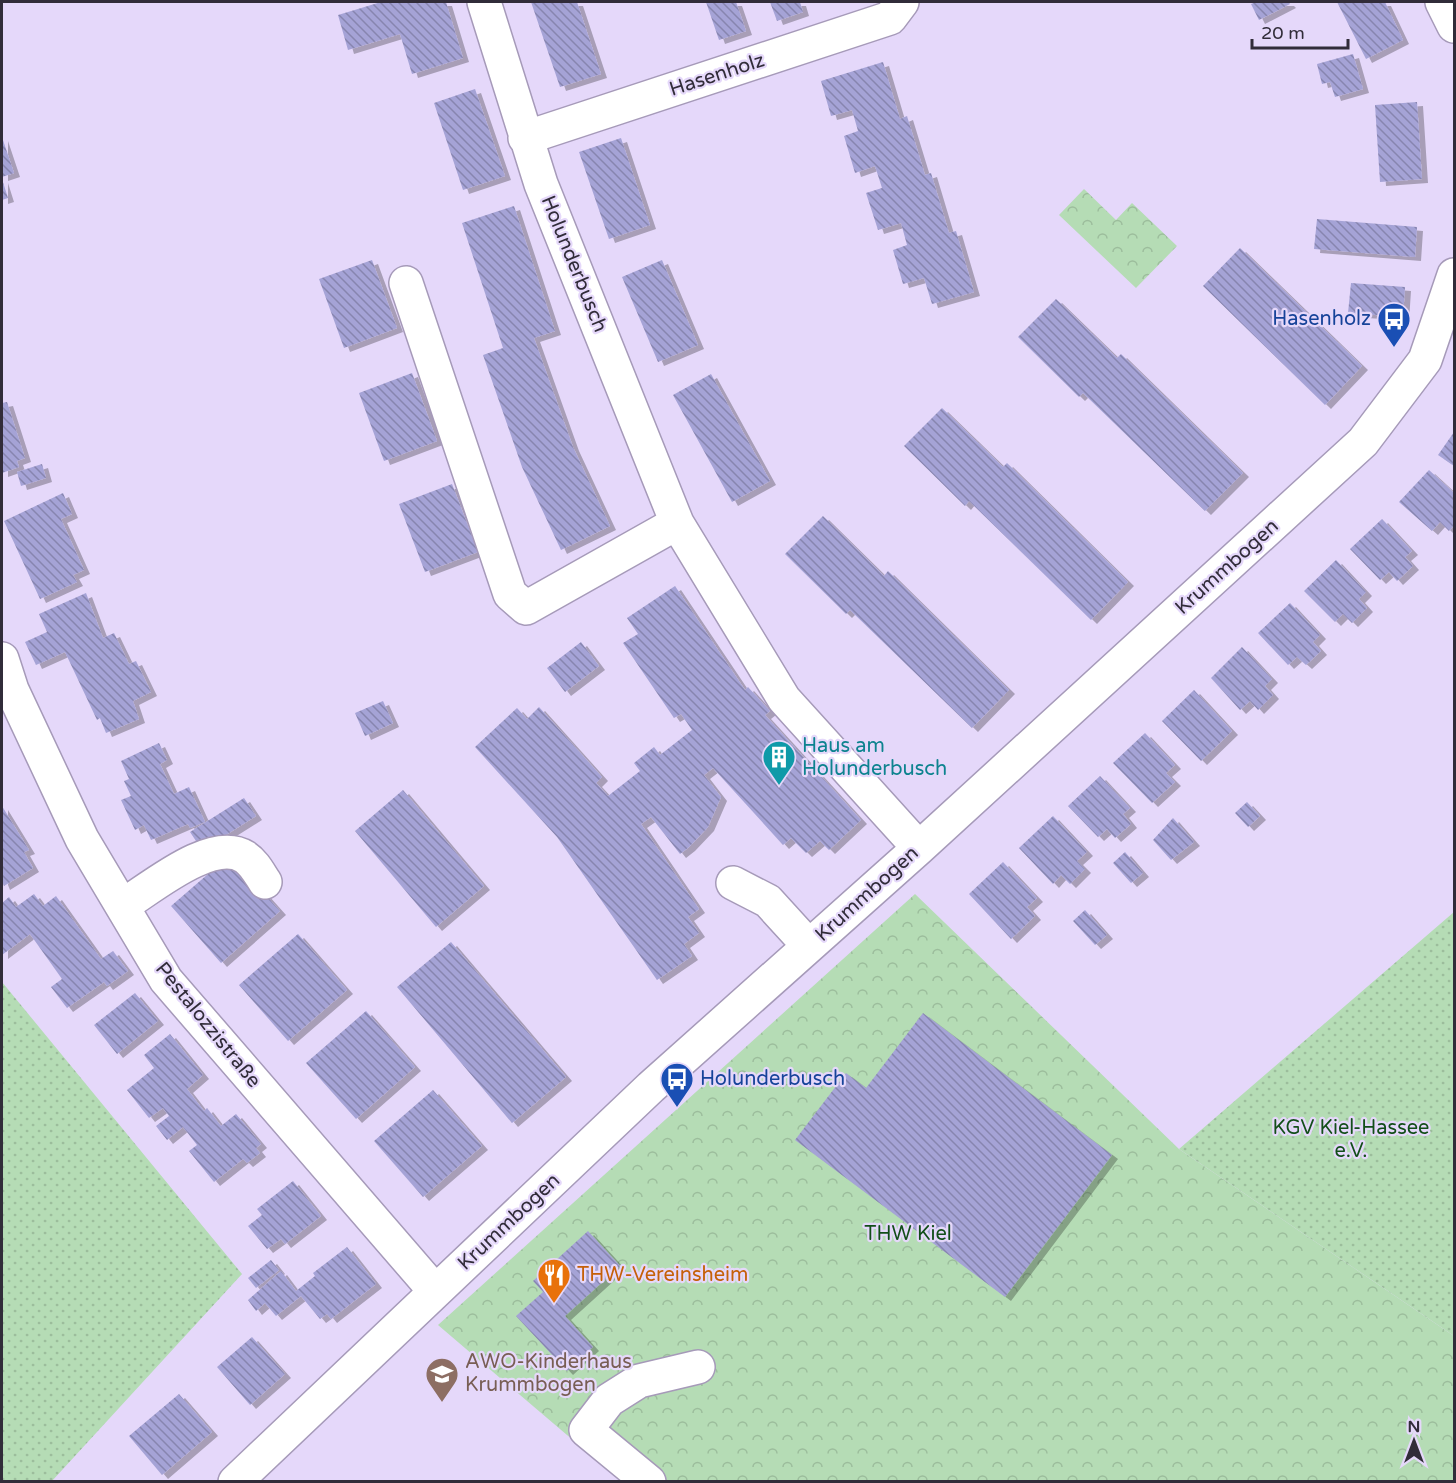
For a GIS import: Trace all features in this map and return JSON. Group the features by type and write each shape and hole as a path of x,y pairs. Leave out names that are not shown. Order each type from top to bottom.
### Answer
{"street":[{"name":"Holunderbusch","path":"484,2 525,138 677,523 784,699 919,848"},
{"name":"Hasenholz","path":"525,138 890,18 902,2"},
{"path":"1442,2 1455,26"},
{"name":"Krummbogen","path":"235,1482 651,1087 919,848 1363,442 1425,360 1455,275"},
{"path":"406,283 510,594 526,608 677,523"},
{"name":"Pestalozzistraße","path":"2,659 12,690 82,839 166,980 435,1292"},
{"path":"122,906 193,861 219,852 231,851 244,856 265,882"},
{"path":"733,883 768,901 809,946"},
{"path":"649,1482 586,1430 609,1400 639,1381 698,1367"}],"green space":[{"path":"1084,189 1116,220 1132,203 1177,246 1136,288 1059,215"},
{"name":"THW Kiel","path":"915,894 1179,1149 1454,1336 1454,1481 621,1481 438,1325"},
{"name":"KGV Kiel-Hassee e.V.","path":"1454,912 1454,1336 1179,1149"},
{"path":"2,982 242,1274 52,1481 2,1481"}],"building":[{"path":"381,2 446,2 463,58 412,74 400,34 348,50 338,15"},
{"path":"531,2 577,2 601,74 560,87"},
{"path":"706,2 736,2 746,31 719,40"},
{"path":"770,2 800,2 803,12 777,21"},
{"path":"1288,2 1290,4 1259,20 1251,4"},
{"path":"1337,2 1385,2 1403,40 1366,59"},
{"path":"1353,54 1363,89 1335,97 1330,82 1322,84 1317,64"},
{"path":"883,62 900,119 907,116 925,175 931,173 949,233 956,231 974,292 932,304 924,278 903,284 893,250 907,245 901,223 878,230 866,193 882,188 875,166 855,173 844,136 858,131 852,110 831,116 821,81"},
{"path":"475,89 505,176 463,190 434,103"},
{"path":"1417,102 1422,179 1380,182 1375,105"},
{"path":"2,137 14,173 2,177"},
{"path":"621,138 650,225 609,239 579,152"},
{"path":"2,179 8,198 2,200"},
{"path":"514,206 555,331 534,338 573,447 610,526 561,550 522,467 483,355 503,348 462,223"},
{"path":"1317,219 1417,227 1415,257 1314,249"},
{"path":"1240,248 1362,366 1325,405 1203,286"},
{"path":"372,260 397,328 344,348 319,279"},
{"path":"662,260 698,345 658,362 622,277"},
{"path":"1351,283 1405,287 1403,317 1348,313"},
{"path":"1056,299 1117,358 1121,354 1243,473 1205,511 1083,393 1079,397 1018,337"},
{"path":"412,373 437,441 384,461 359,393"},
{"path":"711,374 770,481 732,502 673,395"},
{"path":"7,402 25,458 17,461 19,467 2,473 2,403"},
{"path":"942,408 1003,467 1007,463 1128,582 1091,620 969,501 965,506 904,446"},
{"path":"1454,432 1454,466 1438,455"},
{"path":"42,464 46,478 21,486 17,472"},
{"path":"1429,470 1454,493 1454,525 1449,531 1440,522 1432,531 1399,502"},
{"path":"452,484 478,552 425,572 399,504"},
{"path":"63,493 72,514 61,519 84,570 73,575 77,582 40,599 4,521"},
{"path":"823,516 884,576 888,571 1009,690 972,728 850,610 846,614 785,554"},
{"path":"1382,519 1412,551 1405,557 1413,566 1397,581 1389,572 1380,580 1350,549"},
{"path":"1336,560 1366,592 1359,599 1367,608 1352,623 1343,614 1335,622 1304,591"},
{"name":"Haus am Holunderbusch","path":"675,586 745,690 748,687 770,711 765,715 861,820 829,850 820,841 806,853 791,838 783,845 713,768 704,775 721,797 708,827 680,854 651,817 641,824 699,909 688,917 699,933 684,944 692,956 657,980 557,837 475,747 517,708 527,719 539,707 602,777 596,783 608,796 640,771 634,763 654,747 660,755 692,730 681,714 674,718 623,643 638,634 627,618"},
{"path":"86,593 103,638 114,633 129,664 136,661 151,692 133,701 139,719 106,733 100,718 97,720 65,652 36,665 25,642 47,632 39,614"},
{"path":"1290,603 1320,635 1313,642 1321,651 1306,665 1297,657 1288,665 1258,633"},
{"path":"581,642 599,666 565,692 547,668"},
{"path":"1242,647 1272,679 1265,686 1273,695 1258,710 1250,701 1240,710 1211,678"},
{"path":"1194,690 1232,731 1201,761 1162,721"},
{"path":"383,701 393,723 365,736 355,713"},
{"path":"1145,733 1175,765 1166,773 1175,782 1152,803 1113,763"},
{"path":"159,743 167,760 160,764 174,794 189,787 205,822 190,828 188,824 151,840 144,825 135,830 121,800 131,796 124,781 129,779 121,761"},
{"path":"1100,776 1130,808 1123,814 1131,824 1115,838 1107,829 1098,837 1068,806"},
{"path":"403,790 484,886 436,927 355,831"},
{"path":"244,798 256,816 202,850 190,832"},
{"path":"1247,802 1260,816 1248,827 1235,813"},
{"path":"2,806 29,850 24,852 33,868 4,886 2,881"},
{"path":"1053,816 1087,852 1077,861 1085,869 1070,884 1061,875 1053,884 1019,848"},
{"path":"1173,818 1194,842 1171,860 1153,840"},
{"path":"1125,852 1143,873 1131,883 1113,863"},
{"path":"230,855 280,911 221,963 171,906"},
{"path":"1003,862 1037,898 1027,907 1035,916 1011,939 969,894"},
{"path":"34,894 43,906 56,896 101,959 113,951 128,971 107,986 104,982 67,1008 51,987 62,979 30,934 2,955 2,903 9,897 16,907"},
{"path":"1085,910 1107,935 1095,945 1073,921"},
{"path":"298,934 347,990 288,1041 239,985"},
{"path":"451,942 566,1077 512,1123 397,987"},
{"path":"135,993 158,1021 117,1054 94,1025"},
{"path":"366,1011 415,1067 356,1119 306,1063"},
{"path":"923,1013 1112,1155 1005,1297 795,1140 846,1073 866,1088"},
{"path":"170,1034 203,1075 187,1089 204,1111 207,1108 221,1126 236,1114 261,1144 256,1148 260,1153 247,1163 243,1159 214,1182 189,1151 197,1145 183,1127 167,1140 156,1126 169,1116 163,1108 149,1118 127,1090 154,1068 144,1055"},
{"path":"433,1090 482,1146 423,1197 374,1141"},
{"path":"293,1181 321,1216 285,1244 281,1239 267,1249 248,1226 262,1215 257,1209"},
{"name":"THW-Vereinsheim","path":"588,1231 620,1266 565,1316 593,1347 567,1371 516,1316 543,1292 533,1281"},
{"path":"347,1247 376,1284 331,1319 327,1314 320,1319 301,1296 276,1316 265,1303 256,1311 248,1300 281,1271 296,1291 315,1276 313,1273"},
{"path":"271,1260 279,1270 256,1288 248,1278"},
{"path":"252,1337 285,1374 250,1405 217,1367"},
{"path":"179,1394 212,1432 162,1475 129,1436"}],"place":[{"name":"Hasenholz","path":"1394,348"},
{"name":"Haus am Holunderbusch","path":"779,786"},
{"name":"Holunderbusch","path":"677,1108"},
{"name":"THW-Vereinsheim","path":"554,1304"},
{"name":"AWO-Kinderhaus Krummbogen","path":"442,1403"}]}
